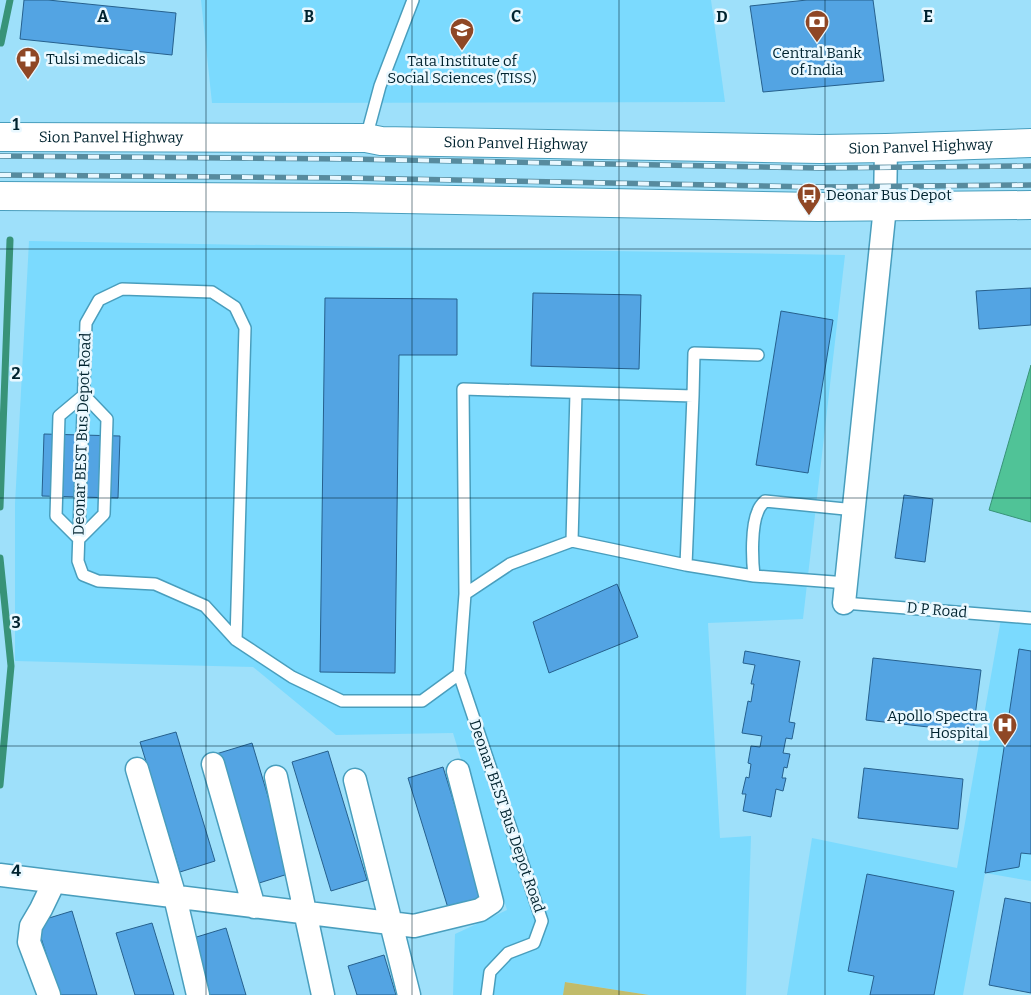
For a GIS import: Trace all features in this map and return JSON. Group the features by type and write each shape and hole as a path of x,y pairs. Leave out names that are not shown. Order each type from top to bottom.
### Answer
{"highway":[{"name":"Sion Panvel Highway","path":"0,137 366,138 381,141 810,148 886,148 1031,143"},
{"path":"0,196 347,198 885,207 1031,205"}],"street":[{"path":"846,593 885,207 886,148"},
{"path":"213,764 254,906"},
{"path":"137,769 175,897 198,995"},
{"path":"0,875 414,926 480,910 492,902 458,771"},
{"path":"276,777 323,995"},
{"path":"354,780 409,995"},
{"path":"49,995 30,942 31,926 42,909 54,882"}],"lane":[{"path":"366,138 380,86 413,0"},
{"name":"Deonar BEST Bus Depot Road","path":"236,640 245,328 235,307 212,292 122,289 99,300 86,323 78,560 83,575 98,581 155,584 206,606 236,640 292,677 342,701 422,701 459,674"},
{"path":"686,564 694,354 758,355"},
{"name":"Deonar BEST Bus Depot Road","path":"487,995 490,972 508,953 534,943 542,921 459,674 465,594 463,389 576,393"},
{"path":"572,541 576,393 693,396"},
{"path":"84,394 106,419 104,514 79,539 56,516 59,416 84,394"},
{"path":"754,576 752,559 757,512 765,501 855,510"},
{"path":"465,594 510,564 572,541 846,593"},
{"name":"D P Road","path":"846,593 1031,618"}],"shaded area":[{"name":"Tata Institute of Social Sciences (TISS)","path":"201,0 711,0 725,102 212,103"},
{"path":"29,241 845,255 803,619 708,623 720,838 751,836 746,995 649,995 566,982 563,995 453,995 455,934 507,910 453,733 336,735 253,667 15,661 15,504"},
{"path":"1031,365 1031,522 989,510"},
{"path":"1001,619 1031,624 1031,881 985,873 963,995 787,995 812,838 957,868"},
{"path":"565,982 649,995 563,995"}],"building":[{"path":"24,0 48,0 176,13 172,55 20,39"},
{"name":"Central Bank of India","path":"807,0 873,0 884,81 763,92 750,6"},
{"path":"1031,288 1031,325 979,329 976,291"},
{"path":"533,293 641,295 639,369 531,366"},
{"path":"325,298 457,299 457,355 399,355 395,673 320,672"},
{"path":"781,311 833,320 808,473 756,465"},
{"path":"44,434 120,436 118,498 42,496"},
{"path":"904,495 933,499 925,562 895,558"},
{"path":"617,584 638,637 549,673 533,622"},
{"path":"1019,649 1031,651 1031,854 1021,853 1019,867 985,873"},
{"path":"745,651 800,661 789,722 795,723 792,739 786,738 783,753 790,754 787,768 784,767 782,778 786,778 783,791 776,789 771,817 743,811 746,794 742,794 746,777 749,778 751,764 748,763 751,746 760,747 762,736 742,733 748,701 751,702 754,684 751,684 755,665 743,663"},
{"path":"873,658 981,670 973,732 866,720"},
{"path":"176,732 215,861 180,872 140,742"},
{"path":"252,743 291,873 256,884 216,754"},
{"path":"328,751 367,880 331,891 292,762"},
{"path":"443,767 483,897 448,908 408,778"},
{"path":"864,768 963,779 958,829 858,818"},
{"path":"867,874 954,891 934,995 870,995 874,976 848,971"},
{"path":"1005,898 1031,903 1031,993 989,985"},
{"path":"72,911 97,995 59,995 36,922"},
{"path":"152,923 174,995 135,995 116,933"},
{"path":"226,928 246,995 207,995 190,939"},
{"path":"384,955 396,995 357,995 348,966"}],"waterway":[{"path":"1,43 10,0"},
{"path":"0,507 10,240"},
{"path":"0,558 11,666 0,785"}],"railway":[{"path":"0,156 347,159 819,168 1031,166"},
{"path":"0,175 347,178 819,187 1031,185"}],"place":[{"name":"Central Bank of India","path":"817,43"},
{"name":"Tata Institute of Social Sciences (TISS)","path":"462,51"},
{"name":"Tulsi medicals","path":"28,80"},
{"name":"Deonar Bus Depot","path":"809,216"},
{"name":"Apollo Spectra Hospital","path":"1005,746"}]}
